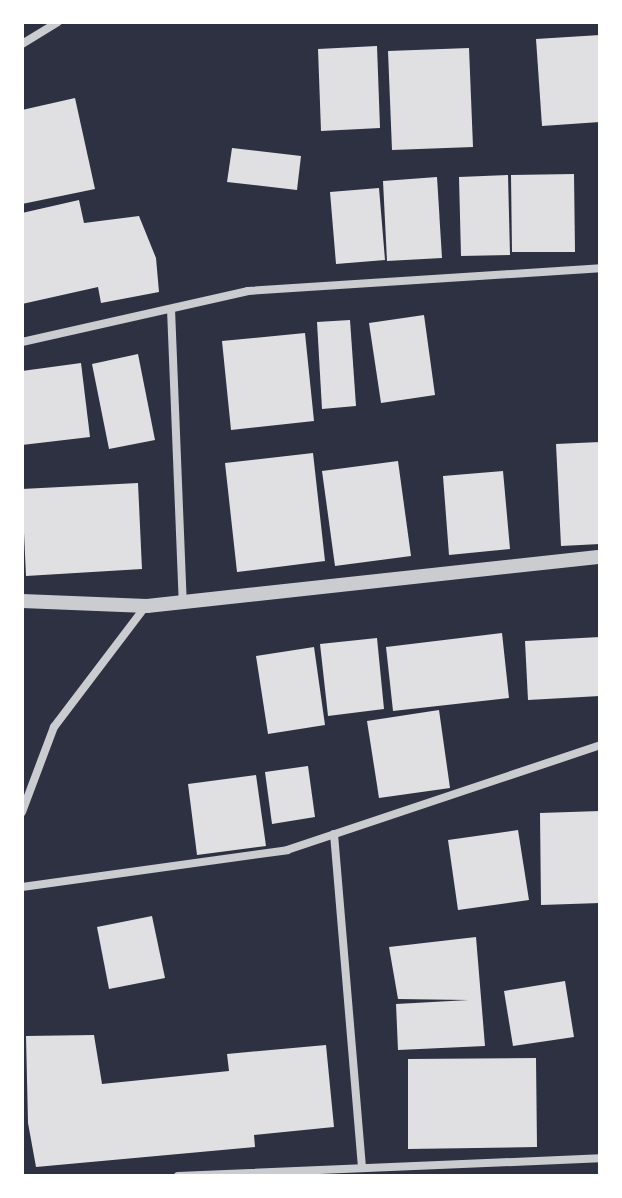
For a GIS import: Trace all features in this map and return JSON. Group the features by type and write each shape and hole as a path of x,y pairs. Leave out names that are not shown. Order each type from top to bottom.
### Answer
{"street":[{"path":"22,44 58,22"},
{"path":"22,342 248,291 600,268"},
{"path":"171,309 183,602"},
{"path":"22,601 147,606 600,557"},
{"path":"22,812 54,727 147,606"},
{"path":"22,887 287,850 600,745"},
{"path":"334,834 362,1167"},
{"path":"178,1176 600,1158"}],"building":[{"path":"600,35 600,122 542,126 536,39"},
{"path":"377,46 380,128 321,131 318,49"},
{"path":"469,48 473,147 392,150 388,51"},
{"path":"75,98 95,189 22,204 22,110"},
{"path":"232,148 301,156 297,190 227,182"},
{"path":"574,174 575,252 512,252 511,175"},
{"path":"508,175 510,255 461,256 459,177"},
{"path":"437,177 442,258 387,261 383,181"},
{"path":"379,188 385,260 336,264 330,192"},
{"path":"79,200 84,223 139,216 156,258 159,292 101,303 98,287 22,304 22,213"},
{"path":"424,315 435,395 381,403 369,323"},
{"path":"350,320 356,406 322,409 317,322"},
{"path":"305,333 314,421 231,430 222,341"},
{"path":"138,354 155,440 109,449 92,364"},
{"path":"81,363 90,437 22,445 22,371"},
{"path":"600,442 600,544 561,546 556,444"},
{"path":"313,453 325,561 237,572 225,463"},
{"path":"398,461 411,556 335,566 322,471"},
{"path":"503,471 510,549 449,555 443,476"},
{"path":"138,483 142,569 26,576 22,489"},
{"path":"502,633 509,698 393,711 386,647"},
{"path":"600,637 600,696 528,700 525,641"},
{"path":"377,638 384,709 328,716 320,644"},
{"path":"314,647 325,725 268,734 256,656"},
{"path":"439,710 450,788 379,798 367,721"},
{"path":"308,766 315,817 272,824 265,772"},
{"path":"256,775 266,846 197,855 188,784"},
{"path":"600,811 600,903 541,905 540,813"},
{"path":"518,830 529,900 458,910 448,840"},
{"path":"152,916 165,978 109,989 97,927"},
{"path":"476,937 485,1046 398,1050 396,1004 469,1000 398,999 389,947"},
{"path":"565,981 574,1037 513,1046 504,991"},
{"path":"94,1035 102,1084 229,1071 227,1054 326,1045 334,1127 254,1135 255,1147 36,1167 28,1123 26,1036"},
{"path":"536,1058 537,1147 408,1149 408,1059"}]}
